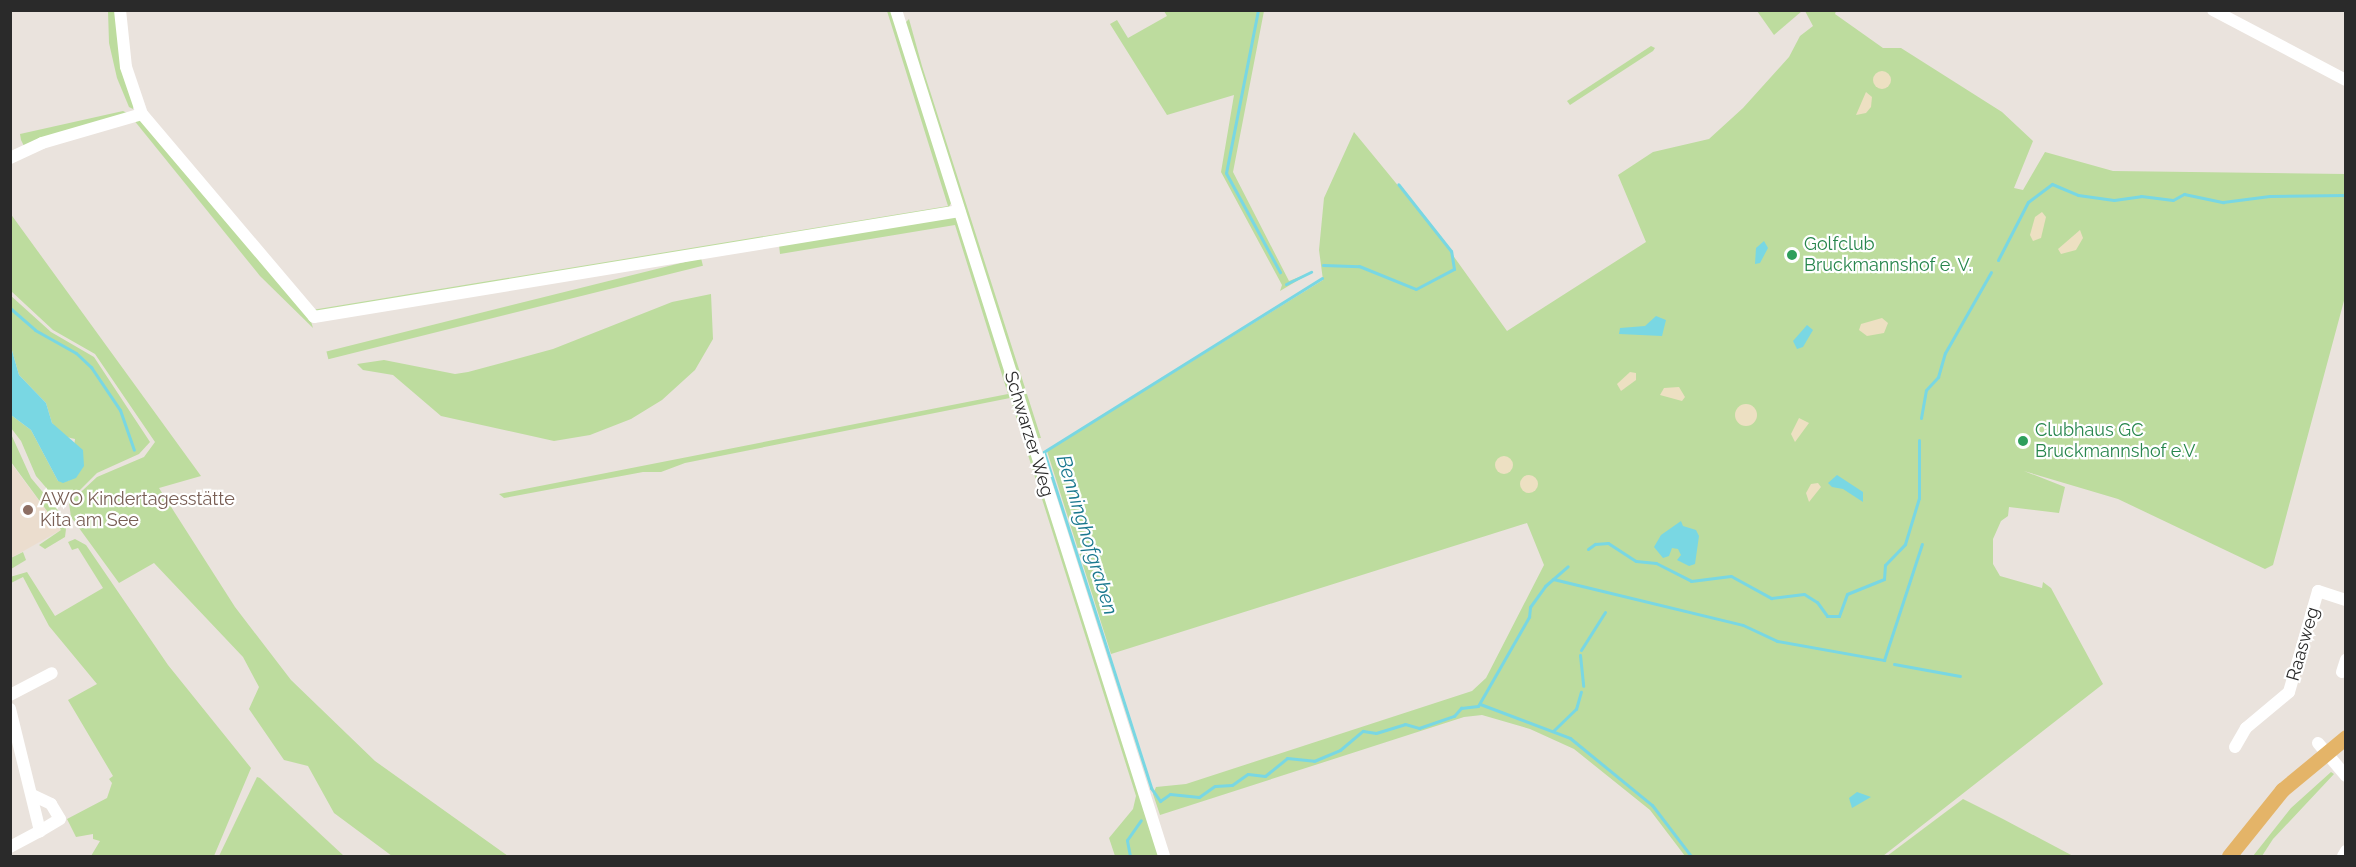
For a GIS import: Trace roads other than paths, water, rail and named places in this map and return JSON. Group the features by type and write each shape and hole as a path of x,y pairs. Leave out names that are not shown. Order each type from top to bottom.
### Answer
{"main road":[{"path":"2229,856 2282,790 2321,747 2346,737"}],"street":[{"path":"120,10 126,67 142,114 314,317 959,211"},
{"name":"Schwarzer Weg","path":"896,10 1164,856"},
{"path":"2213,10 2346,80"},
{"path":"10,158 42,143 142,114"},
{"name":"Raasweg","path":"2235,747 2246,728 2289,692 2318,591 2346,600"},
{"path":"10,695 52,673"},
{"path":"10,709 40,831"},
{"path":"2321,747 2346,776"},
{"path":"10,847 60,819 51,804 32,795"},
{"path":"2343,856 2346,851"}],"water":[{"path":"1764,241 1768,248 1760,263 1755,264 1756,248"},
{"path":"1656,316 1666,320 1662,336 1619,334 1620,328 1645,326"},
{"path":"1807,325 1813,330 1803,347 1797,349 1793,341"},
{"path":"11,347 19,375 46,403 52,423 83,450 84,466 76,478 63,483 58,481 31,430 11,415"},
{"path":"1837,475 1863,492 1863,502 1843,489 1832,487 1828,483"},
{"path":"1681,521 1683,526 1696,530 1699,536 1695,564 1689,566 1677,560 1681,555 1678,549 1672,548 1669,556 1663,558 1654,547 1661,535"},
{"path":"1857,792 1871,797 1852,808 1849,798"}],"waterway":[{"name":"Benninghofgraben","path":"1258,10 1226,173 1280,272"},
{"name":"Benninghofgraben","path":"1323,265 1359,266 1416,289 1454,269 1451,251 1398,184"},
{"path":"1998,260 2028,202 2052,184 2078,195 2114,200 2141,196 2173,200 2184,194 2223,202 2270,196 2346,195"},
{"name":"Benninghofgraben","path":"1286,284 1311,272"},
{"path":"1921,418 1926,390 1938,377 1945,353 1991,272"},
{"name":"Benninghofgraben","path":"1322,278 1044,452 1151,788 1160,801 1170,794 1199,797 1215,786 1232,785 1248,774 1265,776 1287,758 1314,761 1340,750 1363,731 1376,733 1405,724 1419,728 1454,716 1461,708 1478,706 1529,617 1530,607 1545,586 1568,566"},
{"path":"10,308 35,330 76,353 91,367 120,410 134,450"},
{"path":"1588,549 1595,544 1608,543 1636,561 1656,563 1691,581 1731,576 1771,598 1804,594 1817,602 1827,616 1839,616 1847,594 1884,579 1885,565 1905,544 1919,498 1919,440"},
{"path":"1553,579 1743,625 1777,641 1884,660 1922,544"},
{"path":"1581,650 1605,612"},
{"path":"1580,655 1583,686"},
{"path":"1894,664 1960,676"},
{"path":"1553,731 1576,709 1581,692"},
{"path":"1480,704 1570,738 1652,805 1691,856"},
{"path":"1130,856 1127,840 1141,820"}],"place":[{"name":"Golfclub Bruckmannshof e. V.","path":"1792,255"},
{"name":"Clubhaus GC Bruckmannshof e.V.","path":"2023,441"},
{"name":"AWO Kindertagesstätte Kita am See","path":"28,510"}]}
